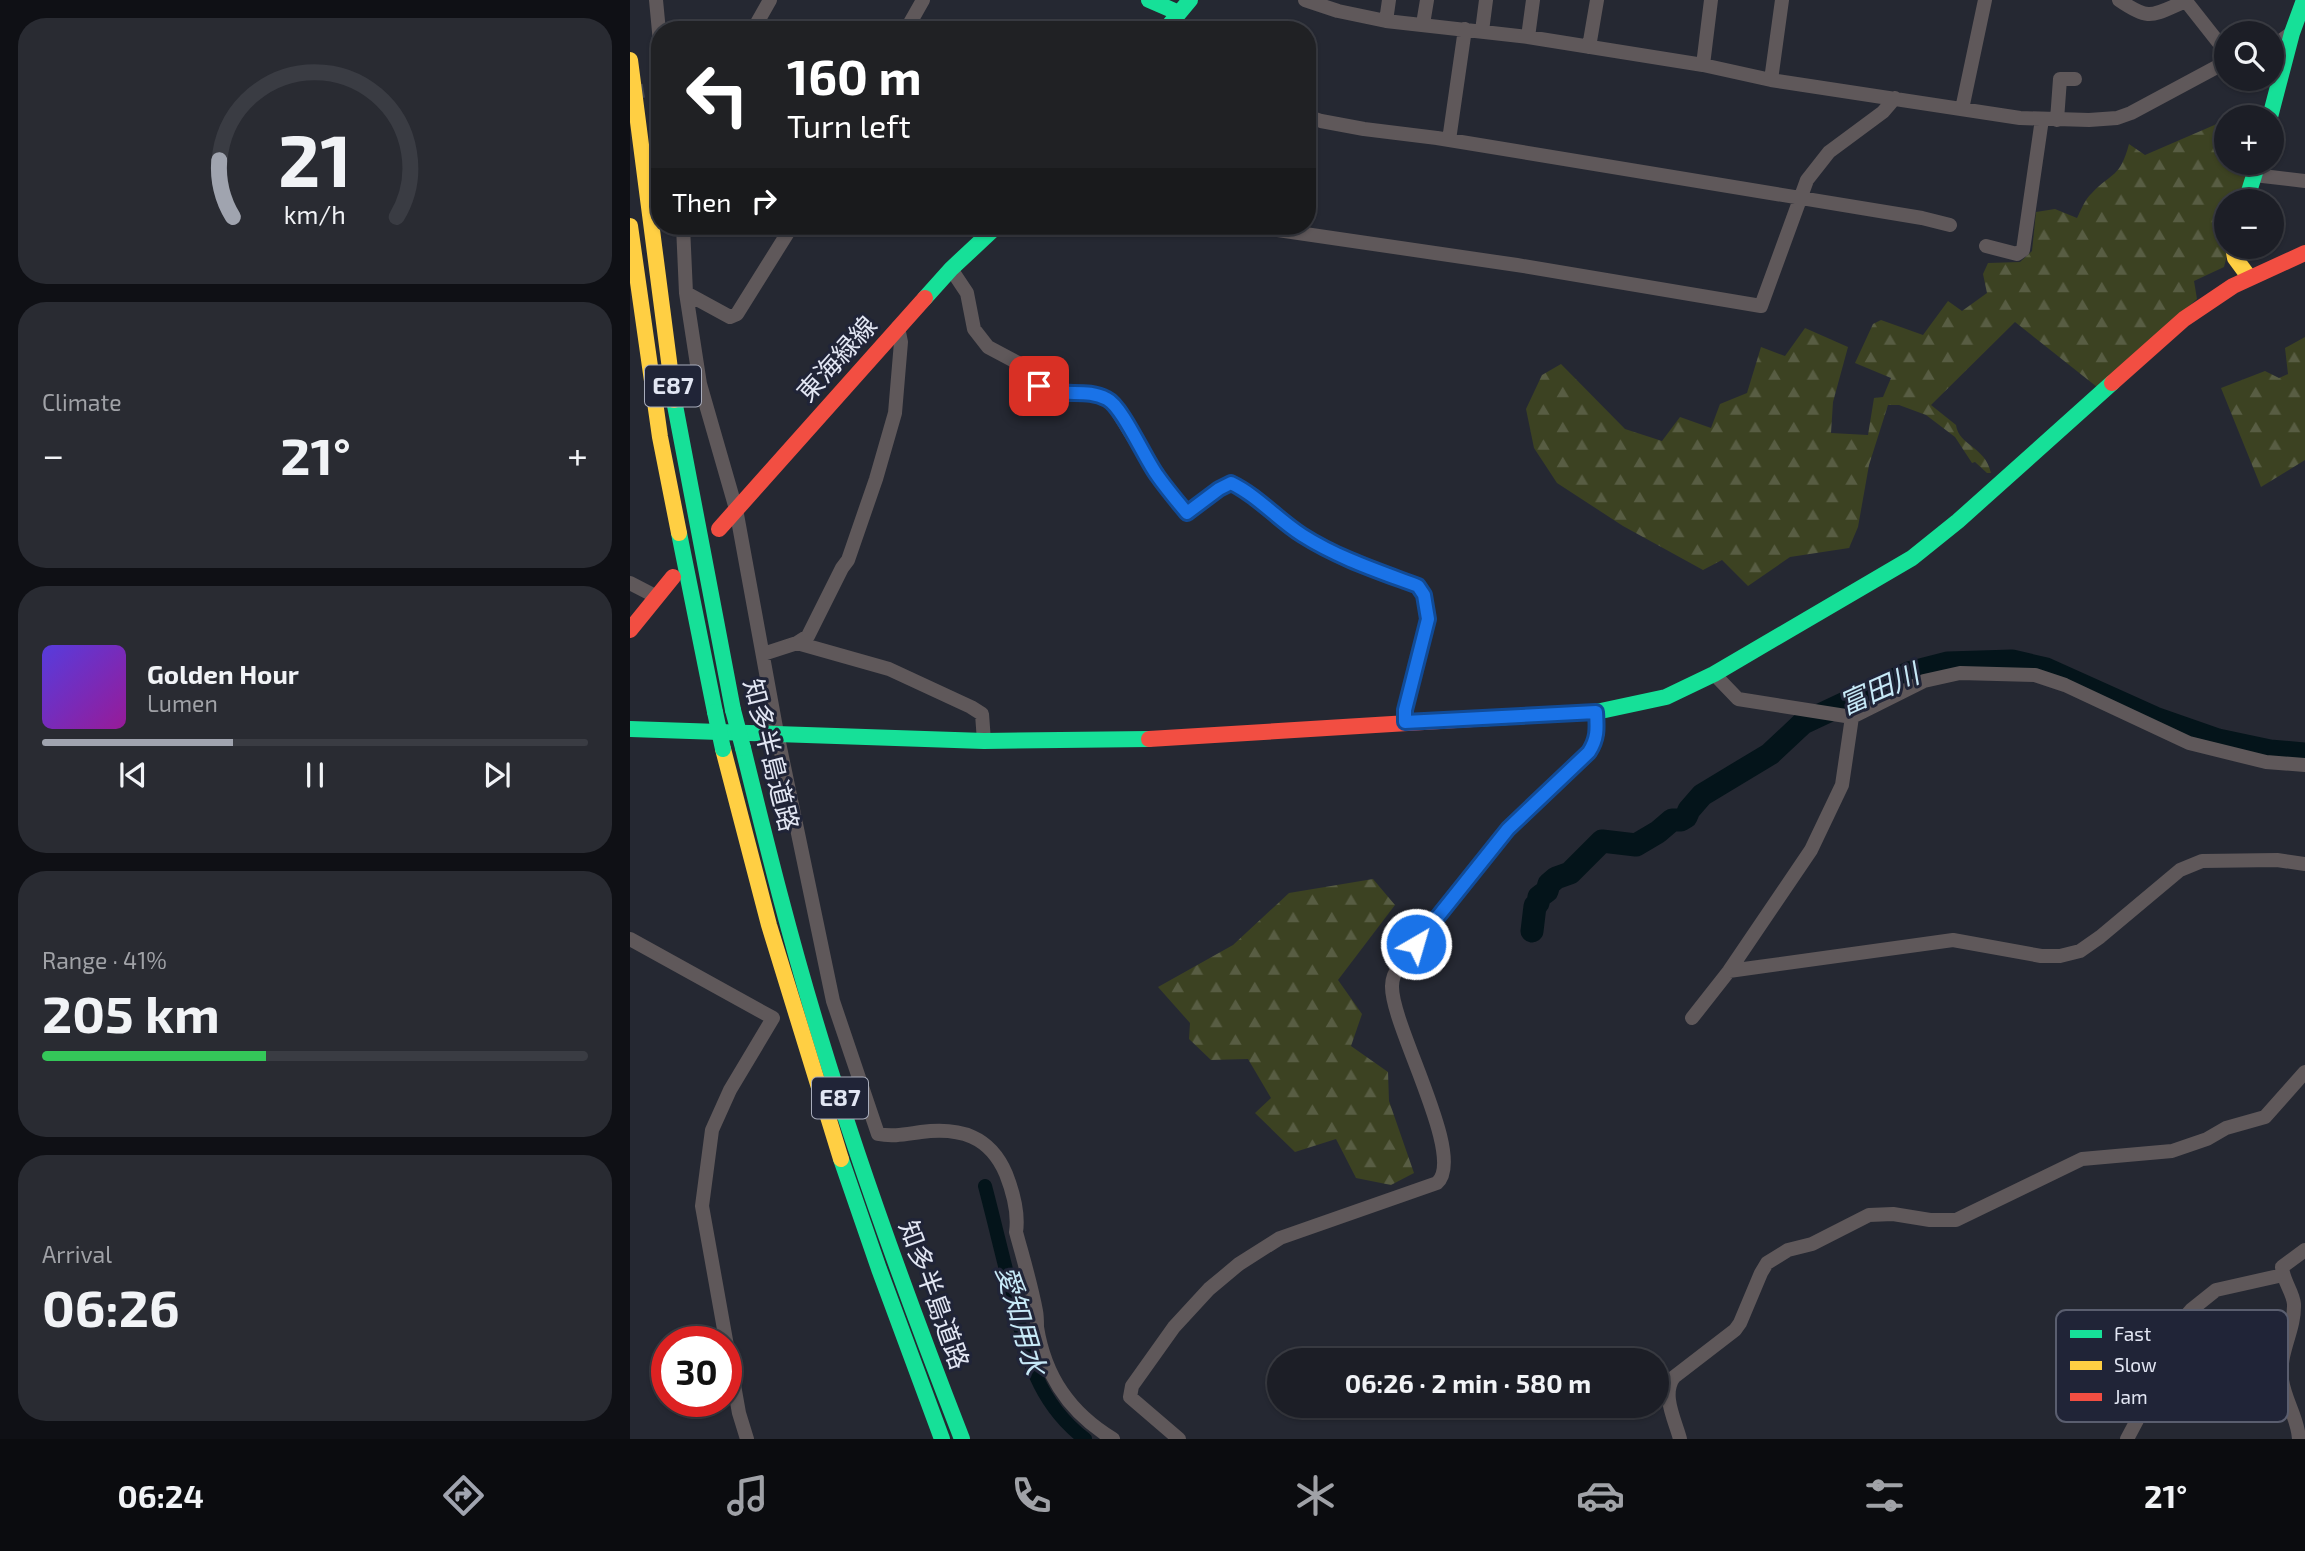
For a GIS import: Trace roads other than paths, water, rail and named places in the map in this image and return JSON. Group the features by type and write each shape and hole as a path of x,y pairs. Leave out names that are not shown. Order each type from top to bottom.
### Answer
{"main road":[{"path":"1149,0 1185,6"},
{"path":"2274,105 2299,29 2304,0"},
{"path":"1172,21 1185,6"},
{"name":"知多半島道路","path":"630,60 651,228"},
{"name":"知多半島道路","path":"630,226 660,437 723,749 771,937 860,1221 942,1439"},
{"name":"知多半島道路","path":"652,235 680,433 733,710 793,944 878,1214 962,1439"},
{"name":"東海緑線","path":"719,529 898,327 951,269 987,235"},
{"path":"630,729 984,741 1119,741 1596,712 1666,696 1714,674 1912,558 1958,521 2184,319 2249,277 2305,253"},
{"path":"2236,259 2249,277"},
{"path":"630,630 673,577"}],"street":[{"path":"656,0 658,21"},
{"path":"758,21 770,0"},
{"path":"911,21 923,0"},
{"path":"1305,0 1338,12 1386,21 1528,37 1703,65 1771,80 2049,120 2117,118 2214,68"},
{"path":"1386,21 1388,0"},
{"path":"1423,24 1427,0"},
{"path":"1482,31 1486,0"},
{"path":"1528,37 1533,0"},
{"path":"1589,47 1597,0"},
{"path":"1703,65 1711,0"},
{"path":"1771,80 1782,0"},
{"path":"1962,109 1985,0"},
{"path":"2119,0 2139,14 2147,16 2185,1 2214,37"},
{"path":"1449,140 1465,29"},
{"path":"2284,39 2299,29"},
{"path":"1986,246 2017,254 2022,250 2060,79 2075,79"},
{"path":"1311,235 1530,267 1761,306 1807,180 1829,152 1883,112 1895,98"},
{"path":"1316,119 1922,218 1950,225"},
{"path":"2280,175 2305,181"},
{"path":"683,235 685,293 700,384 736,509 777,733 833,1001 878,1134 889,1136 945,1131 981,1140 989,1148 1002,1166 1012,1188 1016,1232 1051,1375 1070,1404 1089,1424 1113,1439"},
{"path":"685,293 730,317 737,314 786,235"},
{"path":"951,269 967,293 974,328 988,347 1020,365 1039,386 1050,392 1063,395 1096,394 1111,401 1157,476 1187,513 1231,483 1244,489 1301,535 1347,560 1418,586 1424,595 1428,619 1405,710 1405,722"},
{"path":"764,654 797,643 808,636 848,560 895,413 901,341 898,327"},
{"path":"630,583 657,597"},
{"path":"797,643 889,669 971,707 982,714 984,741"},
{"path":"1714,674 1738,699 1853,717 1924,681 1936,678 1960,673 2035,675 2065,685 2189,743 2266,762 2305,765"},
{"path":"1179,1439 1130,1397 1132,1386 1174,1326 1209,1289 1239,1264 1280,1238 1437,1183 1443,1178 1446,1168 1437,1122 1394,1001 1393,977 1492,847 1589,752 1598,733 1596,712"},
{"path":"1692,1018 1729,971 1811,850 1842,785 1853,717"},
{"path":"1729,971 1953,940 2041,956 2060,956 2080,951 2101,937 2180,870 2202,861 2237,858 2305,864"},
{"path":"630,939 773,1018 730,1090 712,1129 702,1206 739,1413 747,1439"},
{"path":"1680,1439 1667,1395 1667,1385 1735,1330 1761,1273 1776,1256 1812,1244 1869,1215 1893,1214 1930,1220 1956,1220 2082,1159 2172,1152 2207,1139 2226,1128 2265,1117 2305,1072"},
{"path":"2288,1336 2294,1302 2282,1267 2305,1250"},
{"path":"2191,1310 2216,1290 2283,1275"},
{"path":"2288,1398 2298,1427 2299,1439"},
{"path":"2127,1439 2137,1422"}],"waterway":[{"name":"富田川","path":"1532,931 1535,906 1549,884 1570,873 1602,841 1636,845 1672,820 1686,817 1702,795 1770,754 1803,723 1909,673 1948,663 2012,661 2046,669 2155,718 2218,740 2270,751 2305,754"},
{"name":"愛知用水","path":"985,1186 1021,1332 1034,1372 1054,1407 1085,1439"}],"tunnel":[{"path":"630,93 651,90"}]}
